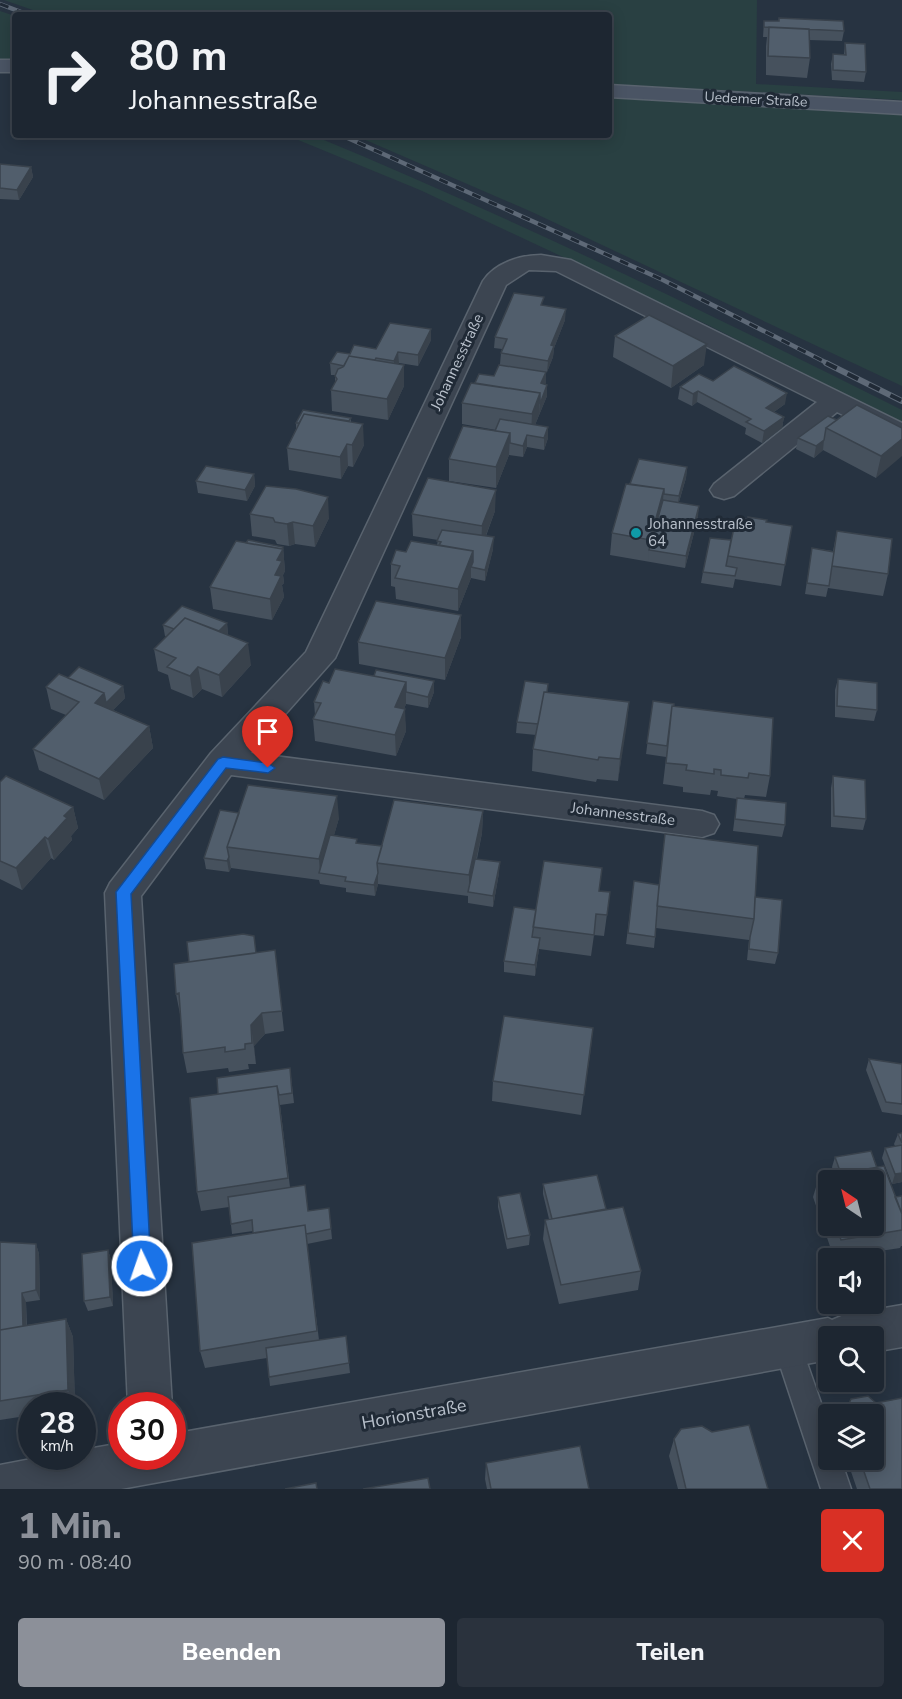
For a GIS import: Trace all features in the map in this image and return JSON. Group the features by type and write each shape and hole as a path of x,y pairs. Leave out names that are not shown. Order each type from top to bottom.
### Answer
{"main road":[{"name":"Uedemer Straße","path":"612,92 902,108"}],"street":[{"name":"Johannesstraße","path":"149,1392 123,892 223,762 319,658 495,281 513,266 536,261 562,265 902,434"},
{"path":"724,489 835,401"},
{"name":"Johannesstraße","path":"223,762 702,824"},
{"path":"884,1329 902,1326"},
{"name":"Horionstraße","path":"186,1452 808,1343"},
{"name":"Horionstraße","path":"0,1488 108,1467"}],"lane":[{"path":"808,1343 836,1489"}],"green space":[{"path":"4,0 757,0 756,84 902,92 902,100 612,84 612,12 38,12"},
{"path":"0,11 12,15 12,60 0,60"},
{"path":"612,98 902,115 902,386 532,212 361,138 612,138"},
{"path":"293,138 319,138 462,199 610,267 902,410 902,423 708,325 420,190"}],"building":[{"path":"779,18 843,21 844,31 764,27 764,21 779,21"},
{"path":"769,27 809,29 810,58 768,56"},
{"path":"845,43 865,44 866,72 833,70 833,54 846,55"},
{"path":"0,164 31,167 17,190 0,188"},
{"path":"514,293 544,297 541,305 566,309 551,345 554,346 548,361 501,353 507,339 495,337"},
{"path":"649,315 707,344 673,366 615,336"},
{"path":"390,323 431,329 418,355 398,352 394,361 349,356 344,366 330,363 337,352 350,354 354,345 376,349"},
{"path":"349,356 404,365 387,399 331,390 337,379 335,376 338,369 343,367"},
{"path":"499,365 546,372 541,383 547,385 540,404 540,393 475,383 479,374 494,376"},
{"path":"734,366 787,393 766,408 784,417 764,431 746,422 751,419 698,391 693,394 680,387 699,374 713,381"},
{"path":"471,383 540,393 532,414 462,403"},
{"path":"857,405 902,428 902,439 881,456 826,428"},
{"path":"303,410 351,418 349,421 304,414 299,423 296,423"},
{"path":"304,414 363,424 352,445 347,444 340,457 287,448"},
{"path":"828,416 837,420 826,428 824,440 816,446 798,438"},
{"path":"500,419 548,427 544,438 527,435 523,446 510,443 510,433 495,431"},
{"path":"463,426 510,433 496,467 449,459"},
{"path":"639,459 687,467 679,496 664,494 664,489 630,484"},
{"path":"206,466 254,474 245,490 196,481"},
{"path":"428,478 496,490 482,526 412,514"},
{"path":"626,484 664,489 650,540 612,533"},
{"path":"266,486 296,489 328,497 313,526 293,522 287,524 275,522 273,518 250,514"},
{"path":"663,500 699,506 686,556 649,550"},
{"path":"748,517 792,526 785,565 728,556 736,518 748,519"},
{"path":"442,530 494,537 485,570 471,567 473,551 439,545 441,542 437,541"},
{"path":"837,531 892,539 888,574 832,566"},
{"path":"710,538 731,540 726,566 737,568 735,576 703,572"},
{"path":"248,540 283,547 282,549 246,543"},
{"path":"236,541 283,549 277,560 282,561 275,575 281,576 270,599 210,587"},
{"path":"411,541 473,551 458,589 395,578 400,566 391,564 396,550 406,552"},
{"path":"812,548 834,552 829,586 807,583"},
{"path":"376,601 461,615 445,658 358,642"},
{"path":"182,606 227,623 219,631 185,618 174,629 163,625"},
{"path":"185,618 248,643 219,675 198,667 190,676 167,667 176,658 154,649"},
{"path":"79,667 123,686 106,703 104,693 68,678"},
{"path":"335,669 406,682 395,707 405,709 395,735 313,719 321,703 314,702 323,681 329,683"},
{"path":"376,670 434,681 428,697 406,692 406,682 374,676"},
{"path":"59,674 104,693 95,703 149,726 99,779 33,749 79,702 46,687"},
{"path":"838,679 877,683 877,710 837,706"},
{"path":"525,681 548,684 547,692 544,692 538,724 517,722"},
{"path":"544,692 629,702 620,759 599,757 598,760 533,749"},
{"path":"653,701 674,704 667,746 647,743"},
{"path":"672,706 773,718 770,776 749,773 748,778 721,775 721,770 714,769 714,774 686,770 687,765 666,763"},
{"path":"6,776 73,807 64,816 67,818 48,839 45,837 16,868 0,861 0,782"},
{"path":"833,776 865,780 866,819 834,816"},
{"path":"248,785 337,796 319,859 227,847"},
{"path":"737,798 786,803 785,825 735,819"},
{"path":"394,800 483,811 469,875 377,863"},
{"path":"220,810 239,813 227,847 229,857 227,861 204,858"},
{"path":"665,834 758,846 754,919 657,906"},
{"path":"330,835 357,839 356,843 382,846 374,885 345,881 346,877 319,873"},
{"path":"475,859 500,862 493,896 468,892"},
{"path":"544,861 602,868 599,891 610,892 607,915 596,914 594,935 533,927"},
{"path":"634,881 659,885 655,937 628,933"},
{"path":"755,897 782,900 778,953 749,949"},
{"path":"514,907 536,910 532,937 540,938 535,965 504,961"},
{"path":"243,934 254,936 256,953 189,962 187,942"},
{"path":"275,950 282,1011 262,1013 251,1025 252,1043 245,1044 245,1049 225,1052 225,1047 183,1053 179,993 176,994 174,964"},
{"path":"504,1016 593,1028 584,1095 493,1081"},
{"path":"869,1059 902,1064 902,1104 886,1102"},
{"path":"290,1068 292,1093 279,1095 277,1086 218,1094 217,1078"},
{"path":"277,1086 288,1178 197,1192 190,1098"},
{"path":"902,1145 902,1173 895,1174 885,1148"},
{"path":"871,1151 877,1168 840,1170 835,1157"},
{"path":"884,1166 902,1214 902,1230 884,1233 884,1170 860,1170"},
{"path":"597,1175 606,1209 552,1219 543,1184"},
{"path":"305,1185 308,1211 329,1208 331,1229 306,1234 305,1225 253,1233 252,1220 231,1224 228,1197"},
{"path":"520,1193 530,1235 507,1239 498,1197"},
{"path":"902,1196 902,1214 895,1197"},
{"path":"623,1207 641,1271 561,1285 545,1220"},
{"path":"305,1225 317,1331 200,1351 192,1243"},
{"path":"840,1236 865,1236 841,1240"},
{"path":"0,1242 36,1244 36,1290 22,1293 23,1326 0,1330"},
{"path":"108,1250 110,1297 84,1301 82,1254"},
{"path":"66,1319 68,1390 18,1392 18,1398 0,1401 0,1330"},
{"path":"346,1336 349,1363 269,1377 266,1348"},
{"path":"868,1396 876,1403 902,1398 902,1489 870,1489 863,1470 884,1470 884,1404 849,1404 851,1399"},
{"path":"749,1425 768,1489 686,1489 674,1439 681,1429 702,1426 712,1432"},
{"path":"580,1446 589,1489 491,1489 486,1463"},
{"path":"428,1478 430,1489 363,1489"},
{"path":"316,1483 317,1489 285,1489"}],"railway":[{"path":"0,4 21,12"},
{"path":"348,138 663,280 829,364"},
{"path":"826,363 902,401"}],"place":[{"name":"Johannesstraße 64","path":"636,533"}],"route":[{"path":"142,1266 123,892 223,762 268,768"}]}
